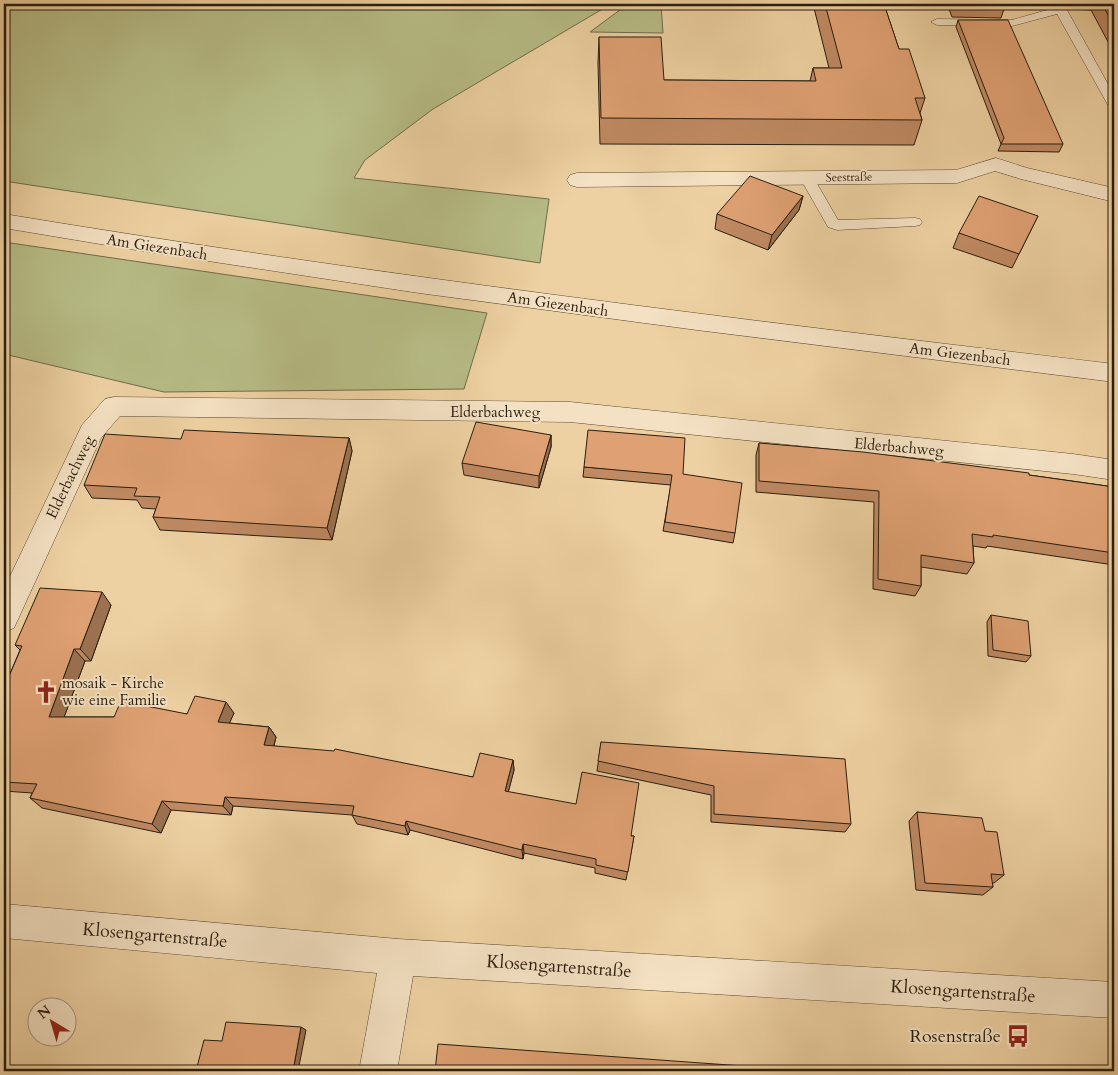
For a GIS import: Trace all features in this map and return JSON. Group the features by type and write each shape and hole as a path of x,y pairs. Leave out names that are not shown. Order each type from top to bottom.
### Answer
{"street":[{"name":"Seestraße","path":"577,180 958,176 996,164 1021,173 1114,195"},
{"name":"Am Giezenbach","path":"4,221 180,252 668,320 1114,373"},
{"name":"Elderbachweg","path":"4,619 91,432 114,406 570,412 1073,464 1114,470"},
{"name":"Klosengartenstraße","path":"4,921 398,956 1114,1000"},
{"path":"378,1071 398,956"}],"lane":[{"path":"937,22 1012,23 1059,7 1114,106"},
{"path":"807,178 833,224 915,222"}],"green space":[{"path":"4,4 611,4 433,109 365,160 354,178 549,199 540,263 4,181"},
{"path":"628,4 661,4 663,33 590,32"},
{"path":"4,242 487,313 464,389 164,392 4,354"}],"building":[{"path":"825,4 884,4 899,49 909,49 925,98 915,98 922,120 601,118 599,37 661,37 664,80 816,81 813,68 842,68"},
{"path":"1102,4 1114,4 1114,26"},
{"path":"958,20 1008,20 1063,144 1001,144 1004,138"},
{"path":"750,176 803,196 772,235 717,214"},
{"path":"979,196 1038,216 1019,254 959,233"},
{"path":"476,422 551,435 539,476 462,463"},
{"path":"184,430 349,438 327,528 153,517 160,497 134,496 137,488 84,485 105,434 181,439"},
{"path":"588,430 685,438 683,474 742,483 735,533 665,522 672,475 584,467"},
{"path":"759,443 863,452 1029,473 1029,475 1114,487 1114,553 993,535 993,537 972,534 974,563 921,555 921,586 878,579 879,491 759,481"},
{"path":"40,588 102,592 80,649 74,649 49,717 114,717 121,701 187,714 195,696 226,702 218,722 269,727 264,745 334,751 335,749 473,777 480,753 513,760 505,791 576,804 582,772 639,783 631,836 634,836 628,872 596,865 596,859 523,844 522,850 406,821 405,826 352,815 354,806 225,797 223,806 162,801 152,824 30,798 37,784 4,782 4,688 22,646 15,645"},
{"path":"991,615 1028,621 1031,656 993,650"},
{"path":"601,742 845,759 851,824 714,814 714,786 598,761"},
{"path":"917,812 982,818 985,831 997,832 1004,875 991,874 993,887 925,883"},
{"path":"226,1022 301,1027 293,1071 196,1071 204,1040 222,1041"},
{"path":"438,1044 743,1066 743,1071 435,1071"},
{"path":"810,1069 830,1071 810,1071"}],"place":[{"name":"mosaik - Kirche wie eine Familie","path":"46,692"},
{"name":"Rosenstraße","path":"1018,1036"}]}
